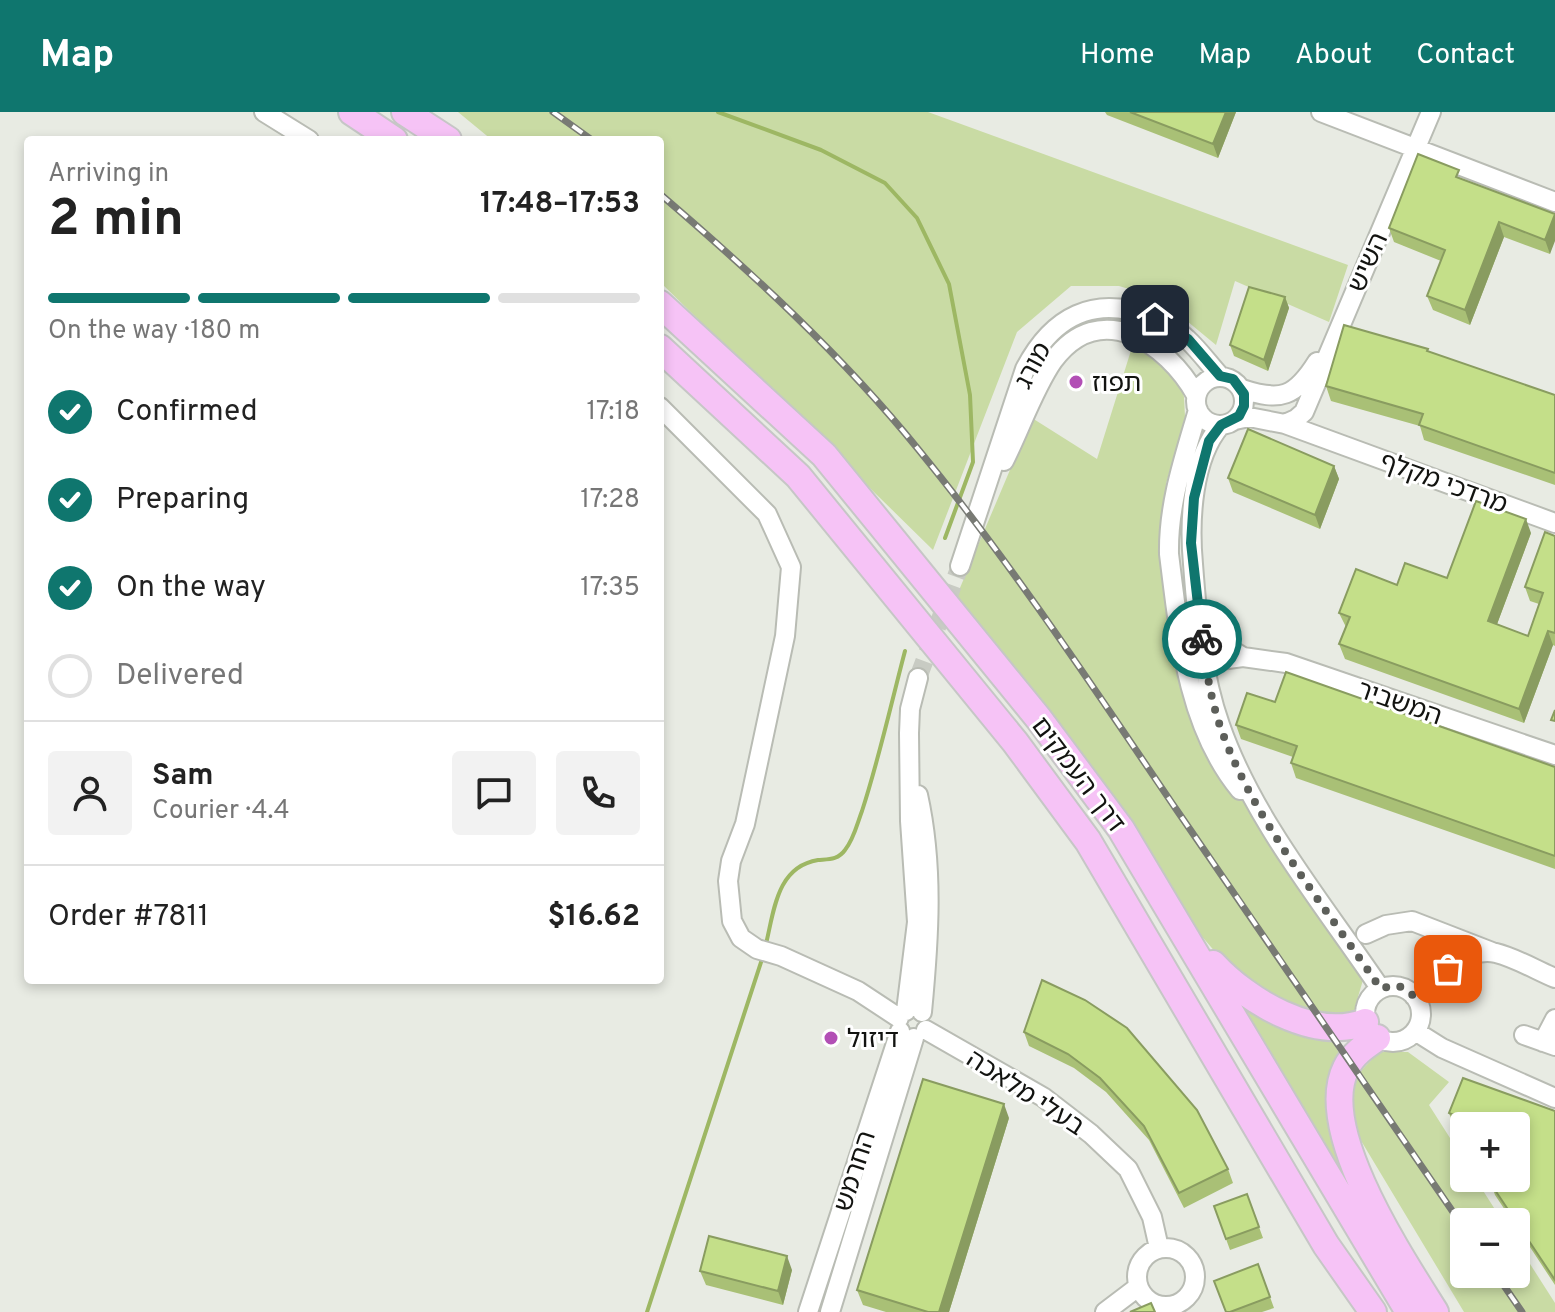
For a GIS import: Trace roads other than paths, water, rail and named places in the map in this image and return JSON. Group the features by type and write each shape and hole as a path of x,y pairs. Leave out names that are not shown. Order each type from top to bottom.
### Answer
{"highway":[{"path":"352,112 388,136"},
{"path":"405,112 442,136"},
{"name":"דרך העמקים","path":"664,308 824,455 1039,719 1121,829 1409,1312"},
{"name":"דרך העמקים","path":"664,352 798,476 1015,742 1088,841 1326,1245 1373,1312"},
{"path":"1168,905 1197,947 1223,975 1253,1000 1273,1011 1330,1027 1371,1030"},
{"path":"1371,1030 1345,1070 1340,1102 1344,1132 1353,1161 1384,1227 1435,1312"},
{"path":"1326,1245 1363,1312"}],"street":[{"path":"264,112 303,136"},
{"path":"1321,112 1555,202"},
{"name":"השיש","path":"1304,412 1431,112"},
{"name":"מורג","path":"960,566 1025,369 1045,337 1068,318 1111,307 1136,311 1172,327 1188,339 1220,376"},
{"path":"1268,397 1289,392 1306,379 1344,314"},
{"name":"מורג","path":"983,499 1046,372 1061,352 1081,337 1111,329 1145,340 1177,366 1197,403"},
{"path":"1255,804 1238,789 1212,746 1193,694 1172,580 1169,535 1175,487 1205,382 1220,376 1233,379 1242,389 1244,406 1205,450 1191,521 1198,614 1210,692 1220,725 1255,804 1380,988"},
{"name":"מרדכי מקלף","path":"1242,389 1286,401 1304,412 1334,440"},
{"path":"1197,403 1207,421 1228,422"},
{"name":"בעלי מלאכה","path":"664,411 767,514 791,567 785,636 745,824 731,861 728,881 732,921 741,938 757,949 781,956 858,991 1043,1097 1091,1134 1128,1169 1152,1217 1159,1248"},
{"path":"1285,424 1304,412"},
{"name":"מרדכי מקלף","path":"1228,422 1249,417 1285,424 1555,523"},
{"name":"המשביר","path":"1198,614 1212,634 1243,657"},
{"path":"1182,641 1193,658 1205,662"},
{"name":"המשביר","path":"1205,662 1243,657 1286,663 1555,755"},
{"path":"911,1023 917,922 910,821 910,709 918,678"},
{"path":"1366,934 1386,925 1412,921 1555,978"},
{"path":"1414,996 1464,958 1495,953"},
{"path":"1399,986 1414,996 1421,1013 1415,1031 1409,1037 1394,1042 1371,1030 1364,1014 1369,999 1380,988 1399,986"},
{"path":"1524,1035 1549,1044 1555,1019"},
{"name":"החרמש","path":"808,1312 911,1023"},
{"name":"החרמש","path":"830,1312 911,1023"},
{"path":"1415,1031 1442,1048 1555,1098"},
{"path":"1159,1248 1178,1250 1192,1262 1195,1271 1193,1290 1182,1308 1151,1302 1138,1287 1138,1268 1143,1259 1159,1248"},
{"path":"1105,1312 1138,1287"}],"waterway":[{"path":"718,112 821,150 885,183 917,218 949,284 970,395 973,462 945,538"},
{"path":"765,948 774,907 793,872 804,864 839,856 851,841 874,772 905,651"},
{"path":"647,1312 763,956"}],"tunnel":[{"path":"918,678 960,566"}],"railway":[{"path":"553,112 586,136"},
{"path":"664,198 827,348 889,414 952,492 1051,626 1450,1208"},
{"path":"1506,1288 1522,1312"}],"place":[{"name":"תפוז","path":"1076,382"},
{"name":"דיזול","path":"831,1038"}]}
